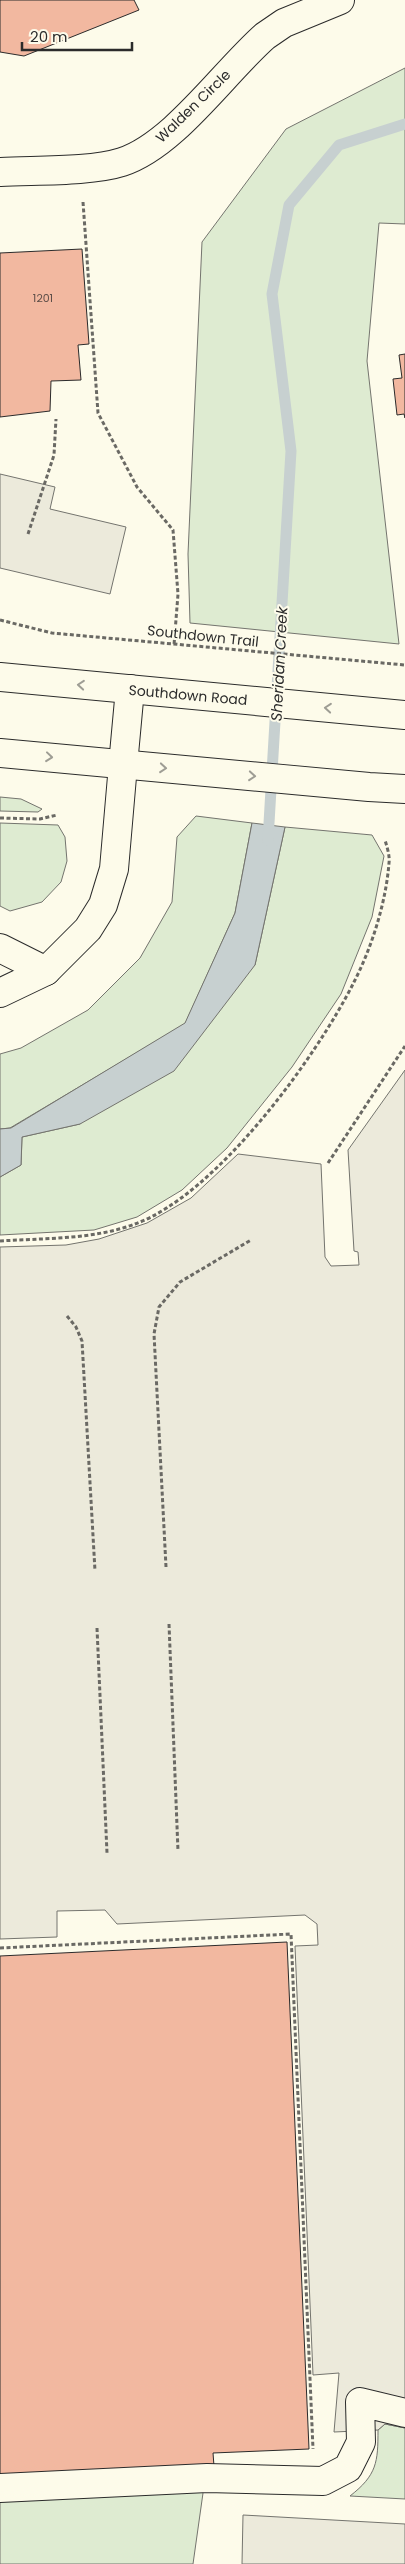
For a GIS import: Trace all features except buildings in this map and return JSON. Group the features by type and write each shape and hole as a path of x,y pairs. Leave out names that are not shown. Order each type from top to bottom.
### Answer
{"main road":[{"name":"Walden Circle","path":"0,172 81,167 122,162 149,147 175,126 265,36 284,22 340,0"},
{"name":"Southdown Road","path":"0,677 405,715"},
{"path":"0,993 46,971 88,929 103,906 114,869 130,689"},
{"path":"0,753 369,788 405,788"},
{"path":"0,948 46,971"},
{"path":"0,2488 207,2478 322,2481 348,2468 361,2442 360,2402 405,2413"}],"path":[{"path":"81,167 98,413 137,488 172,530 178,594 174,645"},
{"path":"28,534 54,455 56,419"},
{"name":"Southdown Trail","path":"0,620 52,633 209,649 405,665"},
{"path":"0,818 40,820 57,815"},
{"path":"0,1241 95,1234 135,1224 172,1205 205,1179 249,1134 284,1091 327,1030 355,980 377,922 390,861 385,840"},
{"path":"328,1163 405,1046"},
{"path":"166,1567 154,1334 159,1307 180,1282 251,1240"},
{"path":"68,1316 76,1327 82,1341 95,1571"},
{"path":"168,1624 178,1850"},
{"path":"97,1628 107,1853"},
{"path":"0,1948 291,1934 313,2454"}],"green space":[{"path":"405,68 405,224 379,223 367,361 399,644 190,623 188,554 202,242 286,129"},
{"path":"0,797 21,799 42,809 38,812 0,811"},
{"path":"196,816 252,823 235,913 185,1024 10,1128 0,1129 0,1054 21,1048 88,1010 140,958 172,902 177,837"},
{"path":"0,823 58,825 65,837 67,861 61,882 42,902 10,911 0,906"},
{"path":"285,827 372,835 384,856 372,917 341,994 292,1067 227,1148 182,1190 137,1217 94,1230 0,1235 0,1177 21,1165 22,1137 80,1124 255,965"},
{"path":"385,2424 405,2428 405,2499 350,2496 371,2474 376,2459 378,2430"},
{"path":"204,2486 193,2564 0,2564 0,2496"}],"shaded area":[{"path":"0,474 55,487 50,509 126,527 110,594 0,568"},
{"path":"252,823 285,827 255,965 174,1071 80,1124 22,1137 21,1165 0,1177 0,1129 11,1128 185,1023 235,913"},
{"path":"405,1070 405,2428 385,2424 378,2430 334,2432 339,2373 313,2375 295,1946 318,1945 317,1924 305,1915 117,1924 105,1910 57,1911 57,1937 0,1939 0,1247 66,1245 99,1239 147,1223 191,1198 238,1154 321,1164 325,1257 331,1266 359,1265 358,1252 354,1251 348,1150"},
{"path":"243,2515 405,2524 405,2564 242,2564"}],"waterway":[{"name":"Sheridan Creek","path":"268,840 291,451 272,294 289,205 339,145 405,124"}]}
